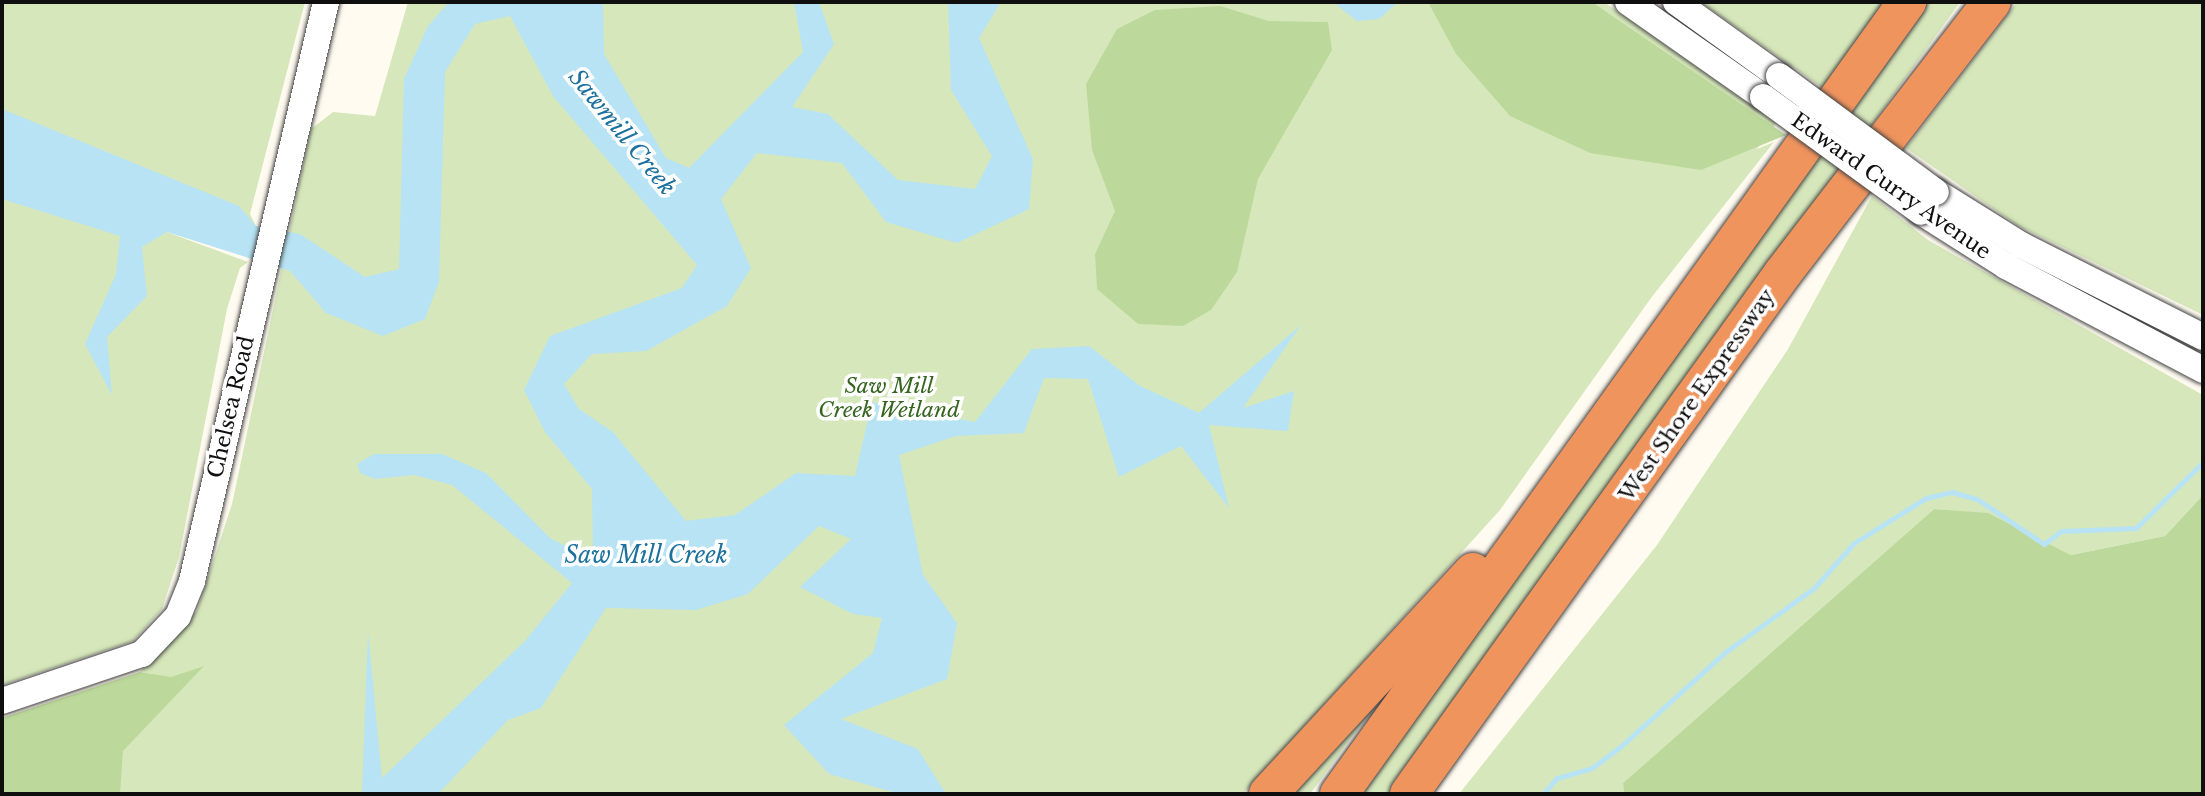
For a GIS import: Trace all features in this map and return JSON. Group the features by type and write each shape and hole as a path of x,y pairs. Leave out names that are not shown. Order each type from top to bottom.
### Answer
{"highway":[{"path":"1339,794 1908,2"},
{"name":"West Shore Expressway","path":"1409,794 1478,706 1783,273 1992,2"},
{"path":"1268,794 1366,693 1612,412"},
{"path":"1418,794 1478,706"}],"street":[{"name":"Chelsea Road","path":"2,701 142,654 178,616 192,581 274,215 326,2"},
{"name":"Edward Curry Avenue","path":"1628,2 1771,86"},
{"name":"Edward Curry Avenue","path":"1675,2 1771,86 1929,202 2006,266 2194,365"},
{"name":"Edward Curry Avenue","path":"1929,202 2202,335"},
{"path":"2194,365 2202,335"}],"green space":[{"path":"2,2 305,2 250,214 256,226 2,153"},
{"name":"Saw Mill Creek Wetland","path":"408,2 1604,2 1776,123 1757,149 1774,142 1651,298 1500,510 1243,794 2,794 2,728 152,674 140,672 197,611 232,504 311,129 333,112 375,116"},
{"path":"1428,2 1592,2 1786,135 1701,170 1590,153 1510,116 1456,54"},
{"path":"1701,2 1884,2 1823,88"},
{"path":"1928,2 1960,2 1391,794 1356,794"},
{"path":"2017,2 2203,2 2201,314 2017,225 1906,148"},
{"path":"1220,6 1269,21 1328,22 1332,50 1258,179 1237,272 1211,310 1183,326 1138,324 1097,289 1095,254 1115,211 1092,150 1086,84 1117,29 1155,10"},
{"path":"2,191 167,232 248,262 240,268 227,309 179,557 162,609 133,641 2,685"},
{"path":"1872,196 1928,240 2203,395 2203,495 2165,536 2071,555 1988,514 1934,509 1623,783 1624,794 1459,794 1657,545 1788,349"},
{"path":"2203,495 2203,794 1624,794 1623,783 1934,509 1988,513 2071,555 2165,536"},
{"path":"204,666 123,751 120,794 2,794 2,718 140,672 171,677"},
{"path":"1381,697 1310,794 1277,794"}],"water":[{"name":"Saw Mill Creek","path":"449,2 603,2 604,54 666,158 689,168 803,52 794,2 819,2 834,44 792,107 828,114 898,180 975,189 992,156 951,90 948,2 1001,2 979,38 1033,159 1029,209 957,243 886,222 842,163 757,153 721,199 751,268 727,306 646,351 592,354 564,384 579,409 613,432 686,521 735,515 796,473 855,476 872,402 975,422 1032,349 1089,346 1140,386 1199,413 1301,325 1243,408 1294,391 1288,431 1209,425 1229,508 1181,446 1119,477 1088,379 1044,378 1024,433 956,436 899,455 923,575 957,623 947,679 841,719 918,749 946,794 900,794 829,774 784,725 873,653 882,618 853,614 800,587 851,539 819,526 748,594 696,610 606,608 541,708 508,720 438,794 362,794 368,631 382,778 525,641 572,583 452,485 414,475 375,479 360,473 357,464 374,454 442,454 486,473 550,538 593,560 592,489 545,432 524,390 550,336 682,288 697,265 553,96 510,16 475,24 445,72 439,282 425,319 383,336 326,313 290,271 167,232 142,247 147,296 107,337 112,395 85,344 116,274 120,236 2,199 2,109 239,206 256,226 300,234 365,277 399,269 404,79 428,26"},
{"path":"1333,2 1397,3 1379,19 1357,21"}],"waterway":[{"path":"1543,794 1557,778 1592,768 1619,748 1724,653 1814,588 1854,543 1926,498 1952,492 1977,499 2044,544 2061,531 2136,528 2203,462"}],"water label":[{"name":"Sawmill Creek","path":"622,132"}]}
